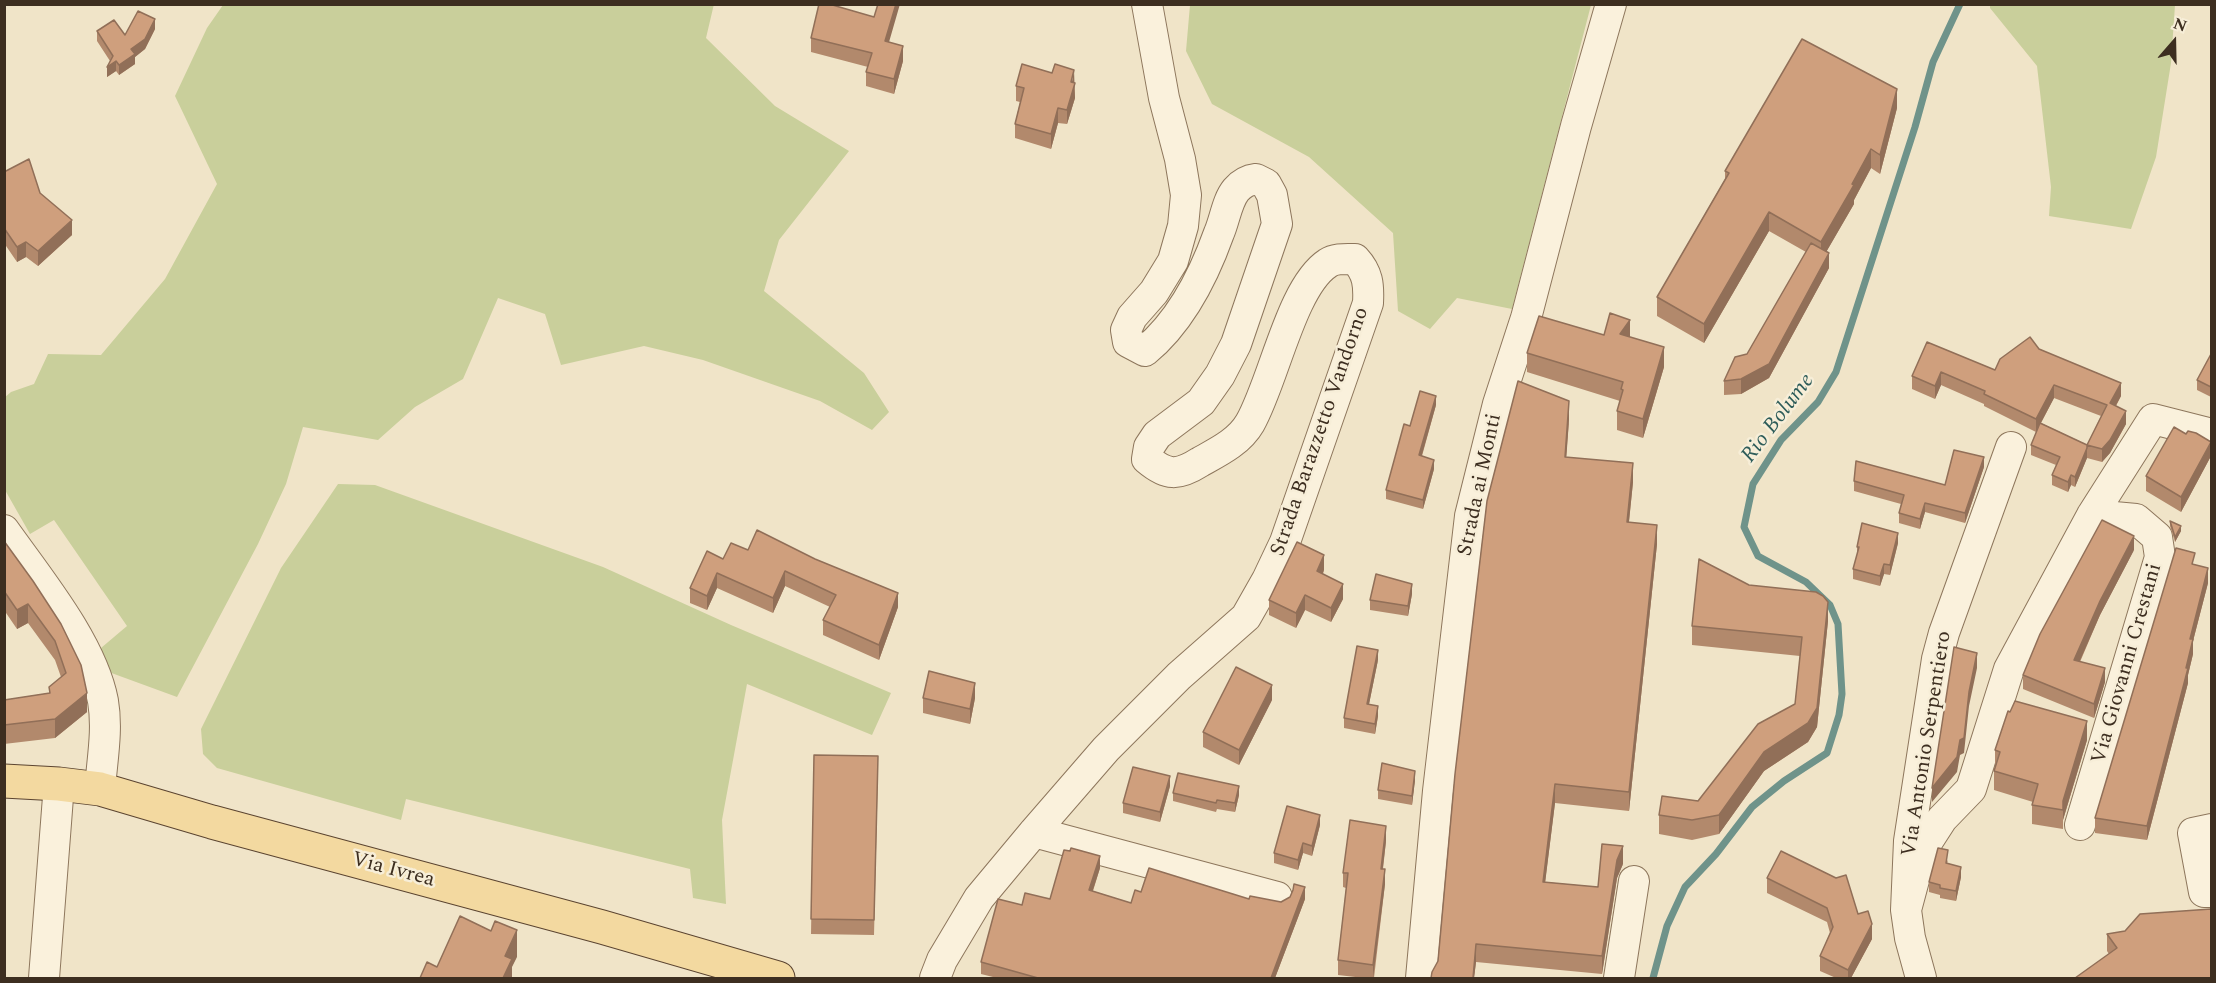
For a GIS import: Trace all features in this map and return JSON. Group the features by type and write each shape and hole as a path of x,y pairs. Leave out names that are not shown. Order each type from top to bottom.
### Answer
{"main road":[{"name":"Via Ivrea","path":"4,781 100,789 212,822 602,927 778,978"}],"street":[{"name":"Strada Barazzetto Vandorno","path":"935,978 942,960 979,898 1034,832 1106,749 1179,676 1246,617 1285,542 1368,303 1369,287 1362,267 1354,259 1329,261 1309,280 1265,392 1243,431 1231,443 1185,471 1169,472 1158,469 1147,459 1149,447 1158,435 1200,402 1220,375 1236,344 1276,224 1272,195 1266,184 1256,179 1247,180 1236,190 1202,271 1184,306 1145,351 1128,342 1126,330 1132,317 1154,292 1173,261 1183,226 1186,195 1180,159 1164,98 1147,4"},
{"name":"Strada ai Monti","path":"1421,978 1438,791 1470,516 1498,404 1526,318 1576,126 1611,4"},
{"path":"1906,910 1922,850 1942,819 1971,789 2009,669 2092,515 2153,419 2211,434"},
{"name":"Via Antonio Serpentiero","path":"1921,978 1910,938 1906,910 1909,841 1937,659 1944,633 2011,447"},
{"name":"Via Giovanni Crestani","path":"2080,825 2160,557 2157,537 2136,519 2092,515"},
{"path":"4,530 57,604 79,641 103,699 105,723 100,789"},
{"path":"44,978 59,784"},
{"path":"2211,829 2193,833 2204,892 2211,892"},
{"path":"1034,832 1276,897"},
{"path":"1619,978 1634,881"}],"green space":[{"path":"714,4 706,38 775,106 849,151 779,240 764,291 864,373 889,412 872,430 820,401 703,360 644,346 561,365 545,314 498,298 463,379 415,407 378,440 303,427 286,484 258,544 177,697 106,671 101,648 127,626 54,520 30,534 5,490 4,398 11,392 34,384 48,354 101,355 165,279 217,184 175,96 207,28 223,5"},
{"path":"1190,5 1591,5 1512,309 1457,298 1430,329 1398,311 1393,233 1309,157 1212,104 1186,51"},
{"path":"1990,5 2175,5 2171,63 2156,157 2131,229 2049,216 2051,187 2037,66 1990,8"},
{"path":"338,484 375,485 603,567 731,625 891,693 872,735 747,684 722,820 726,904 693,898 690,869 406,799 401,820 217,768 203,754 201,729 281,568"}],"building":[{"path":"819,4 829,4 874,17 878,4 896,4 885,41 903,46 894,79 866,72 872,53 811,38"},
{"path":"138,11 155,19 145,39 131,49 135,54 119,65 116,61 107,67 113,56 97,31 114,20 125,35"},
{"path":"1802,39 1897,89 1880,155 1871,149 1852,184 1854,185 1821,242 1769,212 1704,324 1657,297 1729,173 1725,171"},
{"path":"1022,64 1052,73 1055,64 1074,70 1071,82 1075,83 1067,110 1058,108 1051,134 1015,124 1024,88 1016,86"},
{"path":"29,159 40,193 72,220 38,251 26,242 17,247 4,228 4,172"},
{"path":"1811,243 1829,253 1769,364 1741,379 1724,381 1735,357 1747,354"},
{"path":"1610,313 1630,320 1620,334 1664,347 1643,419 1617,411 1623,382 1527,353 1539,316 1604,335"},
{"path":"2030,337 2039,349 2121,383 2110,403 2126,411 2110,440 2102,449 2087,445 2107,405 2054,385 2036,419 1984,394 1985,391 1941,372 1935,386 1912,376 1927,342 1995,370 2000,359"},
{"path":"2211,354 2211,387 2197,380"},
{"path":"1518,381 1569,401 1565,457 1633,463 1627,522 1657,525 1629,792 1555,784 1543,882 1598,887 1602,844 1623,846 1617,860 1602,956 1476,944 1473,978 1431,978 1438,961 1455,774 1487,501"},
{"path":"1420,391 1436,396 1419,455 1434,460 1423,500 1386,490 1404,424 1410,426"},
{"path":"2040,423 2087,445 2075,477 2071,475 2068,482 2052,475 2060,457 2031,445"},
{"path":"2174,427 2186,434 2188,431 2196,433 2211,442 2181,497 2146,476"},
{"path":"1954,450 1984,457 1965,513 1925,503 1920,519 1899,513 1904,495 1854,481 1856,461 1945,485"},
{"path":"2102,520 2134,536 2100,601 2074,660 2105,668 2094,704 2023,675 2040,634"},
{"path":"2170,521 2181,526 2175,537"},
{"path":"1862,523 1898,533 1890,565 1884,564 1880,576 1853,569"},
{"path":"757,530 815,559 898,593 879,645 823,620 836,595 785,571 773,598 717,573 707,596 690,588 707,551 723,559 731,543 748,550"},
{"path":"4,541 61,624 81,665 87,693 55,719 4,725 4,700 50,693 49,687 66,673 55,641 28,604 17,610 4,591"},
{"path":"1297,542 1324,555 1317,571 1343,584 1331,608 1305,595 1296,613 1269,600"},
{"path":"2176,548 2195,553 2192,564 2208,568 2190,639 2193,639 2186,668 2188,668 2147,826 2095,818"},
{"path":"1699,559 1749,585 1816,592 1828,602 1817,708 1808,723 1764,752 1719,815 1692,820 1659,815 1662,796 1698,801 1758,724 1795,704 1802,637 1692,626"},
{"path":"1376,574 1412,584 1408,606 1370,600"},
{"path":"1357,646 1378,650 1367,704 1378,706 1375,724 1344,718"},
{"path":"1954,647 1977,653 1969,692 1964,738 1960,740 1957,757 1932,788"},
{"path":"1236,667 1272,685 1239,750 1203,732"},
{"path":"929,671 975,683 970,709 923,698"},
{"path":"2015,701 2087,721 2063,801 2063,810 2032,805 2038,784 1994,771 2000,752 1995,750 2008,711 2010,712"},
{"path":"814,755 878,756 874,920 811,919"},
{"path":"1382,763 1415,771 1412,796 1378,790"},
{"path":"1133,767 1170,776 1160,812 1123,803"},
{"path":"1178,773 1239,786 1235,803 1217,800 1216,803 1173,793"},
{"path":"1287,806 1320,815 1312,846 1303,843 1298,860 1274,853"},
{"path":"1350,820 1386,826 1381,869 1385,869 1373,965 1338,960 1348,873 1343,873"},
{"path":"1071,848 1100,856 1089,890 1131,903 1135,890 1141,892 1149,868 1249,899 1250,896 1281,902 1290,897 1294,884 1305,887 1271,978 1038,978 981,962 998,899 1022,905 1025,893 1050,899 1064,850 1070,851"},
{"path":"1938,848 1948,850 1946,863 1961,867 1956,891 1940,888 1940,885 1929,882"},
{"path":"1781,851 1836,878 1846,875 1858,914 1868,911 1872,924 1848,970 1820,956 1833,927 1827,908 1767,878"},
{"path":"2211,909 2211,978 2075,978 2117,948 2107,934 2125,931 2140,914"},
{"path":"460,916 491,931 495,921 517,930 505,956 512,959 503,978 420,978 427,962 437,967"}],"waterway":[{"name":"Rio Bolume","path":"1653,978 1667,926 1685,887 1716,854 1752,807 1784,781 1827,753 1839,715 1842,694 1838,624 1830,605 1806,582 1758,556 1744,527 1753,484 1781,440 1818,402 1836,372 1915,127 1933,62 1960,4"}]}
